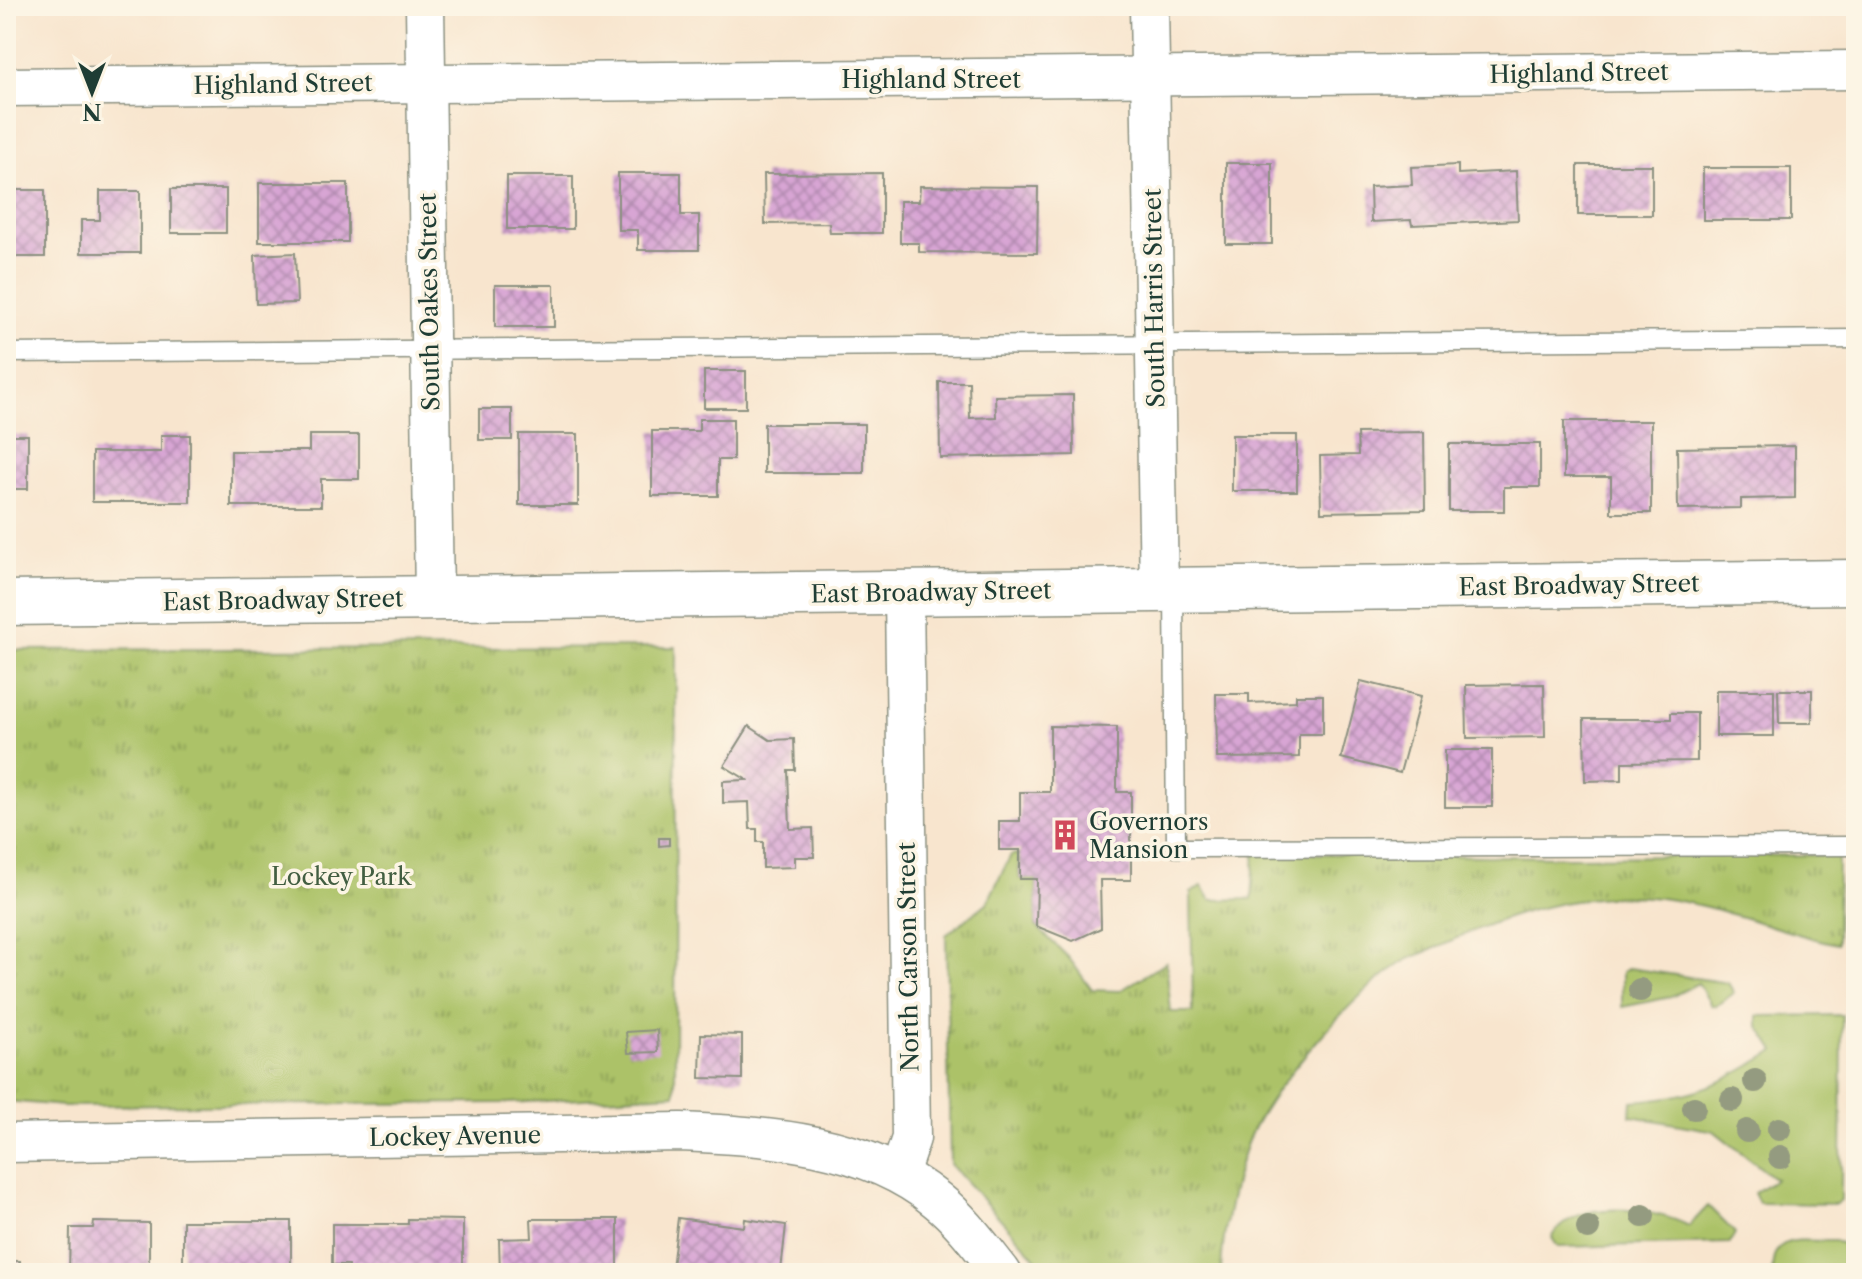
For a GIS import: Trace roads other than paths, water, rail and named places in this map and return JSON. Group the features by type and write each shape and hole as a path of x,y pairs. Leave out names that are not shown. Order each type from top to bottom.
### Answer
{"street":[{"name":"South Oakes Street","path":"425,6 434,598"},
{"name":"South Harris Street","path":"1149,6 1154,342 1166,590"},
{"name":"Highland Street","path":"6,87 1856,70"},
{"name":"East Broadway Street","path":"6,603 1856,582"},
{"name":"North Carson Street","path":"899,1174 911,1138 904,593"},
{"name":"Lockey Avenue","path":"6,1143 681,1132 761,1136 846,1153 899,1174"},
{"path":"899,1174 938,1200 1002,1273"}],"lane":[{"path":"6,353 1856,339"},
{"path":"1166,590 1176,848 1856,846"}],"place":[{"name":"Governors Mansion","path":"1065,835"}],"park label":[{"name":"Lockey Park","path":"341,876"}]}
